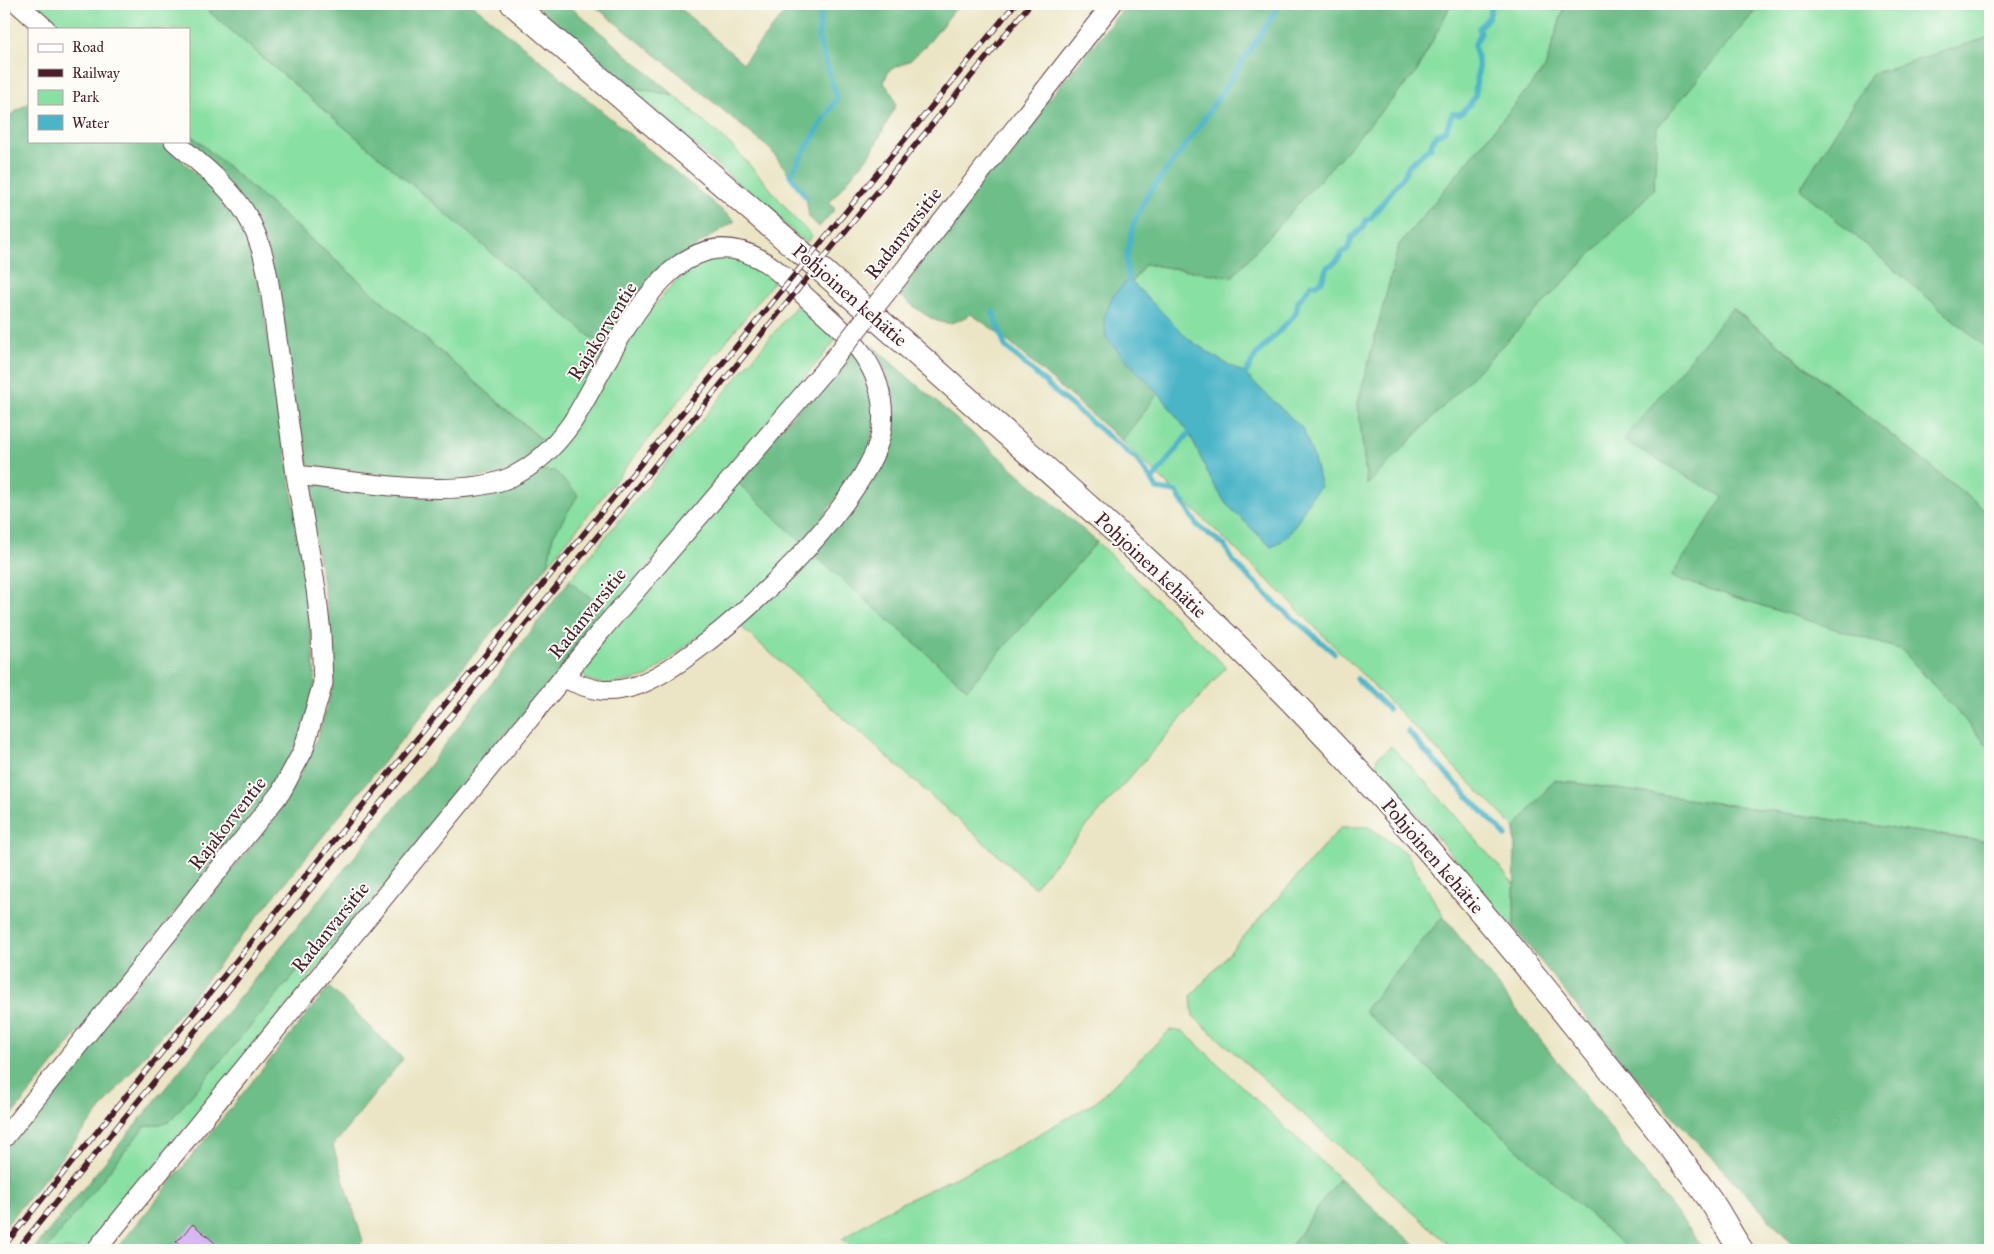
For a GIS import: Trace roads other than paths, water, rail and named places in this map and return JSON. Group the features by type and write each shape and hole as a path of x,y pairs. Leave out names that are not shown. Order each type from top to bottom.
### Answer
{"main road":[{"name":"Pohjoinen kehätie","path":"513,4 810,260 1066,486 1167,578 1266,675 1360,773 1507,942 1655,1126 1712,1202 1742,1250"},
{"name":"Pohjoinen kehätie","path":"1712,1202 1738,1228 1755,1250"}],"street":[{"path":"18,4 45,28"},
{"name":"Radanvarsitie","path":"96,1250 671,546 832,361 1112,4"},
{"name":"Rajakorventie","path":"4,1138 281,792 303,751 323,683 321,633 316,588 296,475 269,284 261,249 254,228 234,196 218,179 175,142"},
{"name":"Rajakorventie","path":"296,475 416,488 482,486 512,477 535,464 570,424 626,327 661,281 682,263 701,251 728,249 749,254 780,274 848,335 864,353 875,374 882,398 882,427 880,441 869,464 855,490 806,548 766,590 702,648 668,670 636,685 612,691 588,689 564,678"}],"water":[{"path":"1129,279 1190,340 1245,374 1303,429 1314,459 1321,487 1314,493 1288,536 1271,547 1226,504 1211,480 1189,433 1164,400 1106,338 1104,318 1113,296"}],"waterway":[{"path":"806,197 790,175 837,98 818,38 822,4"},
{"path":"1129,279 1126,260 1133,226 1148,194 1194,134 1281,4"},
{"path":"1245,374 1256,355 1296,313 1298,301 1312,284 1315,285 1322,281 1327,267 1334,263 1342,252 1348,249 1352,237 1363,228 1366,220 1370,219 1405,174 1409,165 1431,147 1436,136 1446,130 1452,114 1460,114 1473,101 1478,69 1474,46 1481,33 1479,28 1489,17 1492,4"},
{"path":"993,312 1005,346 1061,397 1137,460 1152,480 1189,433"},
{"path":"1152,480 1157,489 1176,492 1197,525 1225,546 1233,561 1275,603 1334,653"},
{"path":"1357,679 1388,709"},
{"path":"1408,731 1506,836"}],"railway":[{"path":"4,1246 1015,4"},
{"path":"17,1250 1030,4"}]}
